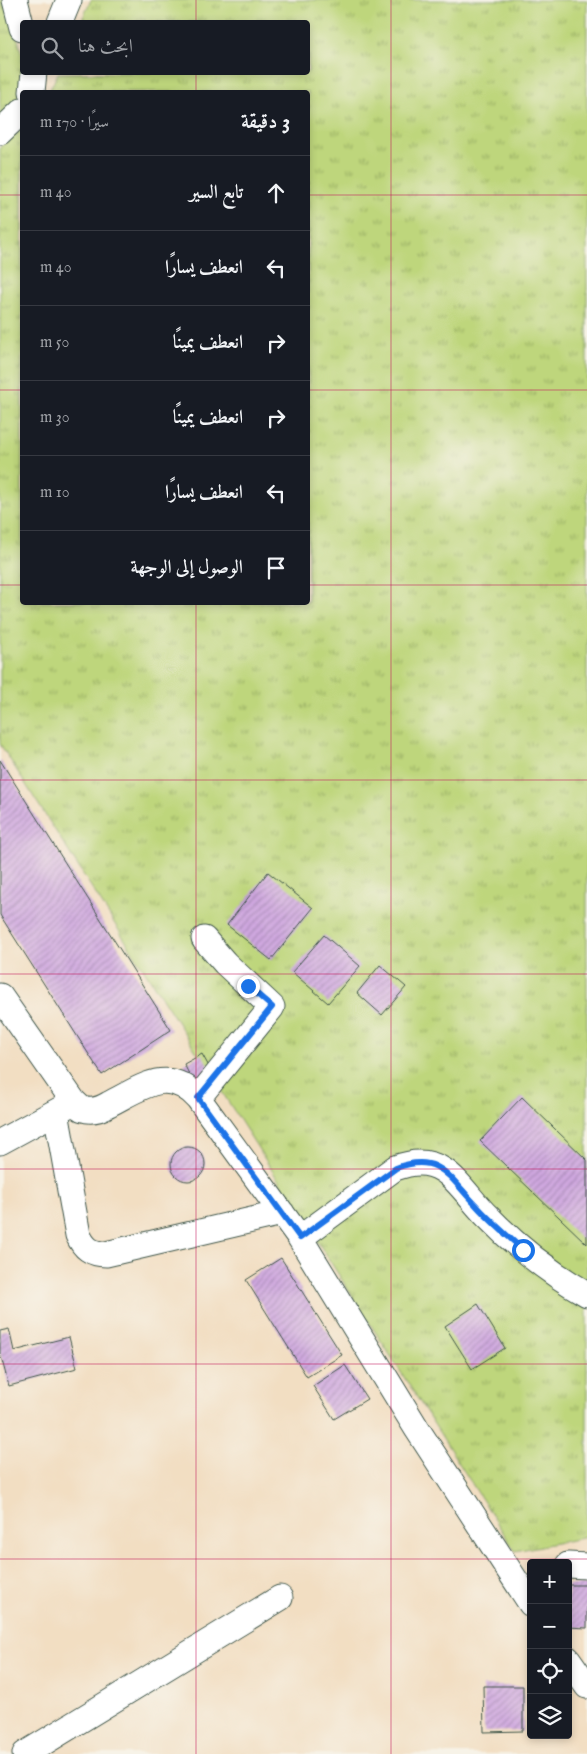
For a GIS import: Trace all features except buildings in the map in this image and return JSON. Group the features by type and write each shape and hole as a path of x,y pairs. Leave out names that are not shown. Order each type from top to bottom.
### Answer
{"lane":[{"path":"15,0 20,20"},
{"path":"61,20 69,0"},
{"path":"0,132 20,114"},
{"path":"198,1098 272,1007 225,963 204,939"},
{"path":"0,996 65,1107 78,1235 82,1244 88,1250 96,1254 106,1254 282,1213"},
{"path":"0,1142 65,1107 93,1110 103,1107 151,1082 162,1080 182,1084 198,1098 300,1238 417,1429 527,1598"},
{"path":"300,1238 396,1168 420,1162 444,1170 474,1203 523,1250 550,1271 587,1294"},
{"path":"572,1565 587,1566"},
{"path":"25,1754 280,1598"},
{"path":"572,1665 587,1686"}],"green space":[{"path":"0,0 8,0 20,47 22,90 20,90 20,98 0,123"},
{"path":"91,0 587,0 587,1537 515,1551 0,744 0,147 20,131 20,605 310,605 310,90 50,90 57,75 310,75 310,20 82,20"}],"route":[{"path":"248,986 272,1007 198,1098 300,1238 396,1168 420,1162 444,1170 498,1228 523,1250"}]}
